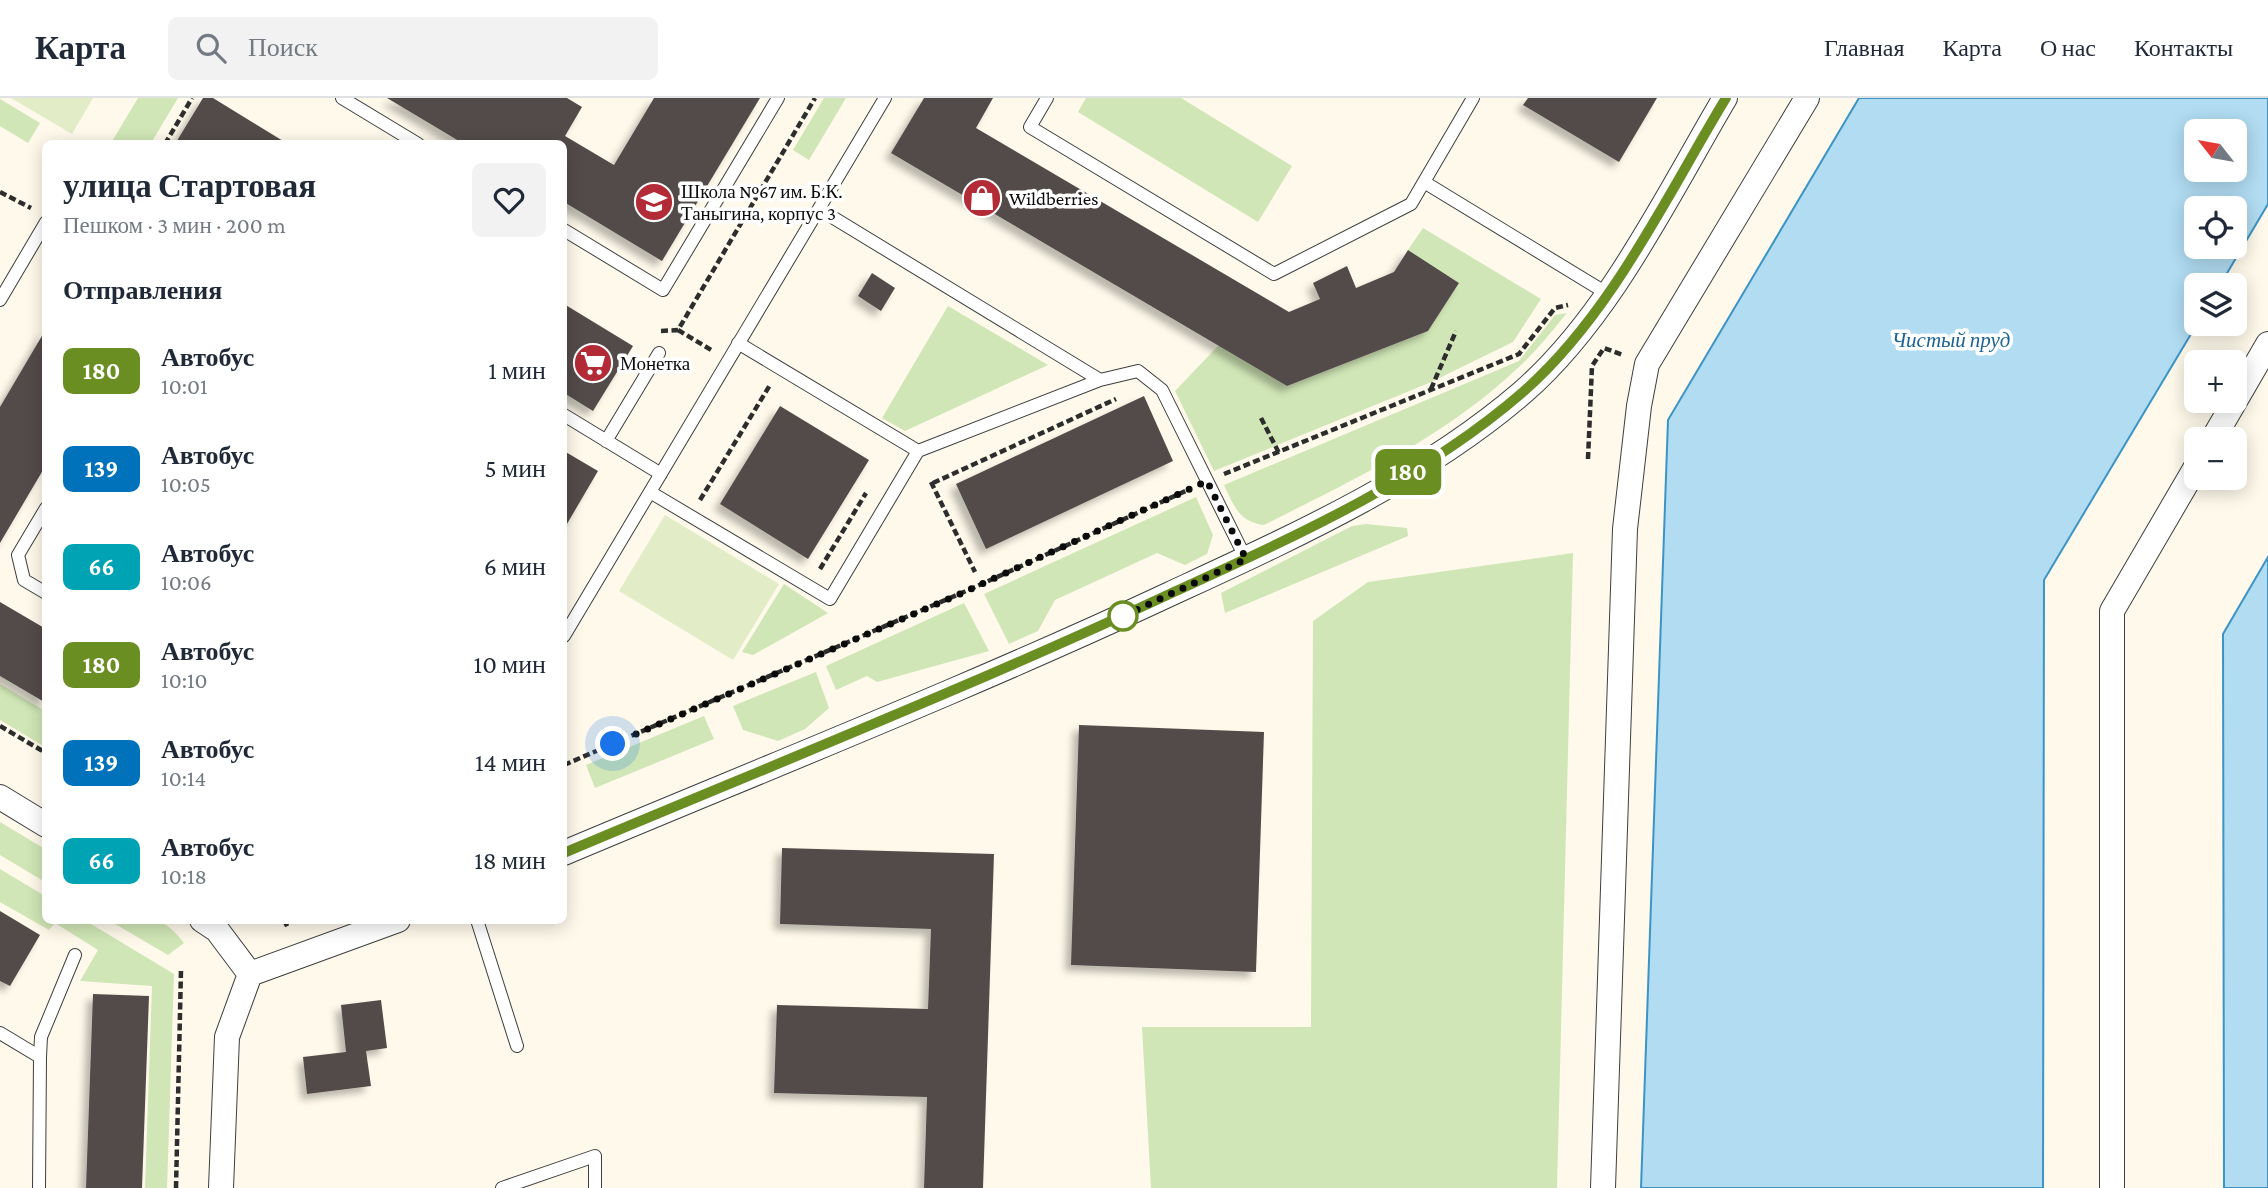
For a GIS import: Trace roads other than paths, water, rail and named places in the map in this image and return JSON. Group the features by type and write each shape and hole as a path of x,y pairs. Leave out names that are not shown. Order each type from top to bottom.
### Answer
{"street":[{"path":"567,852 1011,666 1246,559 1352,505 1447,450 1524,391 1573,340 1598,287 1726,98"},
{"path":"1604,1188 1625,529 1639,406 1647,364 1807,98"},
{"path":"2220,427 2268,344"},
{"path":"2112,1188 2112,611 2184,488"},
{"path":"0,797 42,823"},
{"path":"208,924 217,930 250,974"},
{"path":"221,1188 227,1037 250,974 387,924"}],"lane":[{"path":"342,98 411,140"},
{"path":"567,232 663,290 778,98"},
{"path":"567,631 885,98"},
{"path":"1047,98 1030,127 1273,274 1411,204 1474,98"},
{"path":"1424,182 1598,287"},
{"path":"819,208 1100,380"},
{"path":"0,300 42,229"},
{"path":"738,343 918,451"},
{"path":"606,441 659,353"},
{"path":"650,492 830,598 918,451 1100,380 1138,371 1163,390 1246,559"},
{"path":"567,417 661,474"},
{"path":"42,515 18,555 24,580 42,591"},
{"path":"478,924 517,1046"},
{"path":"39,1188 41,1037 75,955"},
{"path":"0,1033 40,1057"},
{"path":"502,1188 595,1156 595,1188"}],"water":[{"name":"Чистый пруд","path":"1859,98 2268,98 2268,204 2247,239 2247,196 2184,196 2184,259 2235,259 2227,273 2184,273 2184,336 2190,336 2044,580 2043,1188 1641,1188 1668,420"},
{"path":"2268,557 2268,1188 2224,1188 2223,634"}],"place":[{"name":"Wildberries","path":"982,198"},
{"name":"Школа №67 им. Б.К. Таныгина, корпус 3","path":"654,202"},
{"name":"Монетка","path":"593,363"}]}
